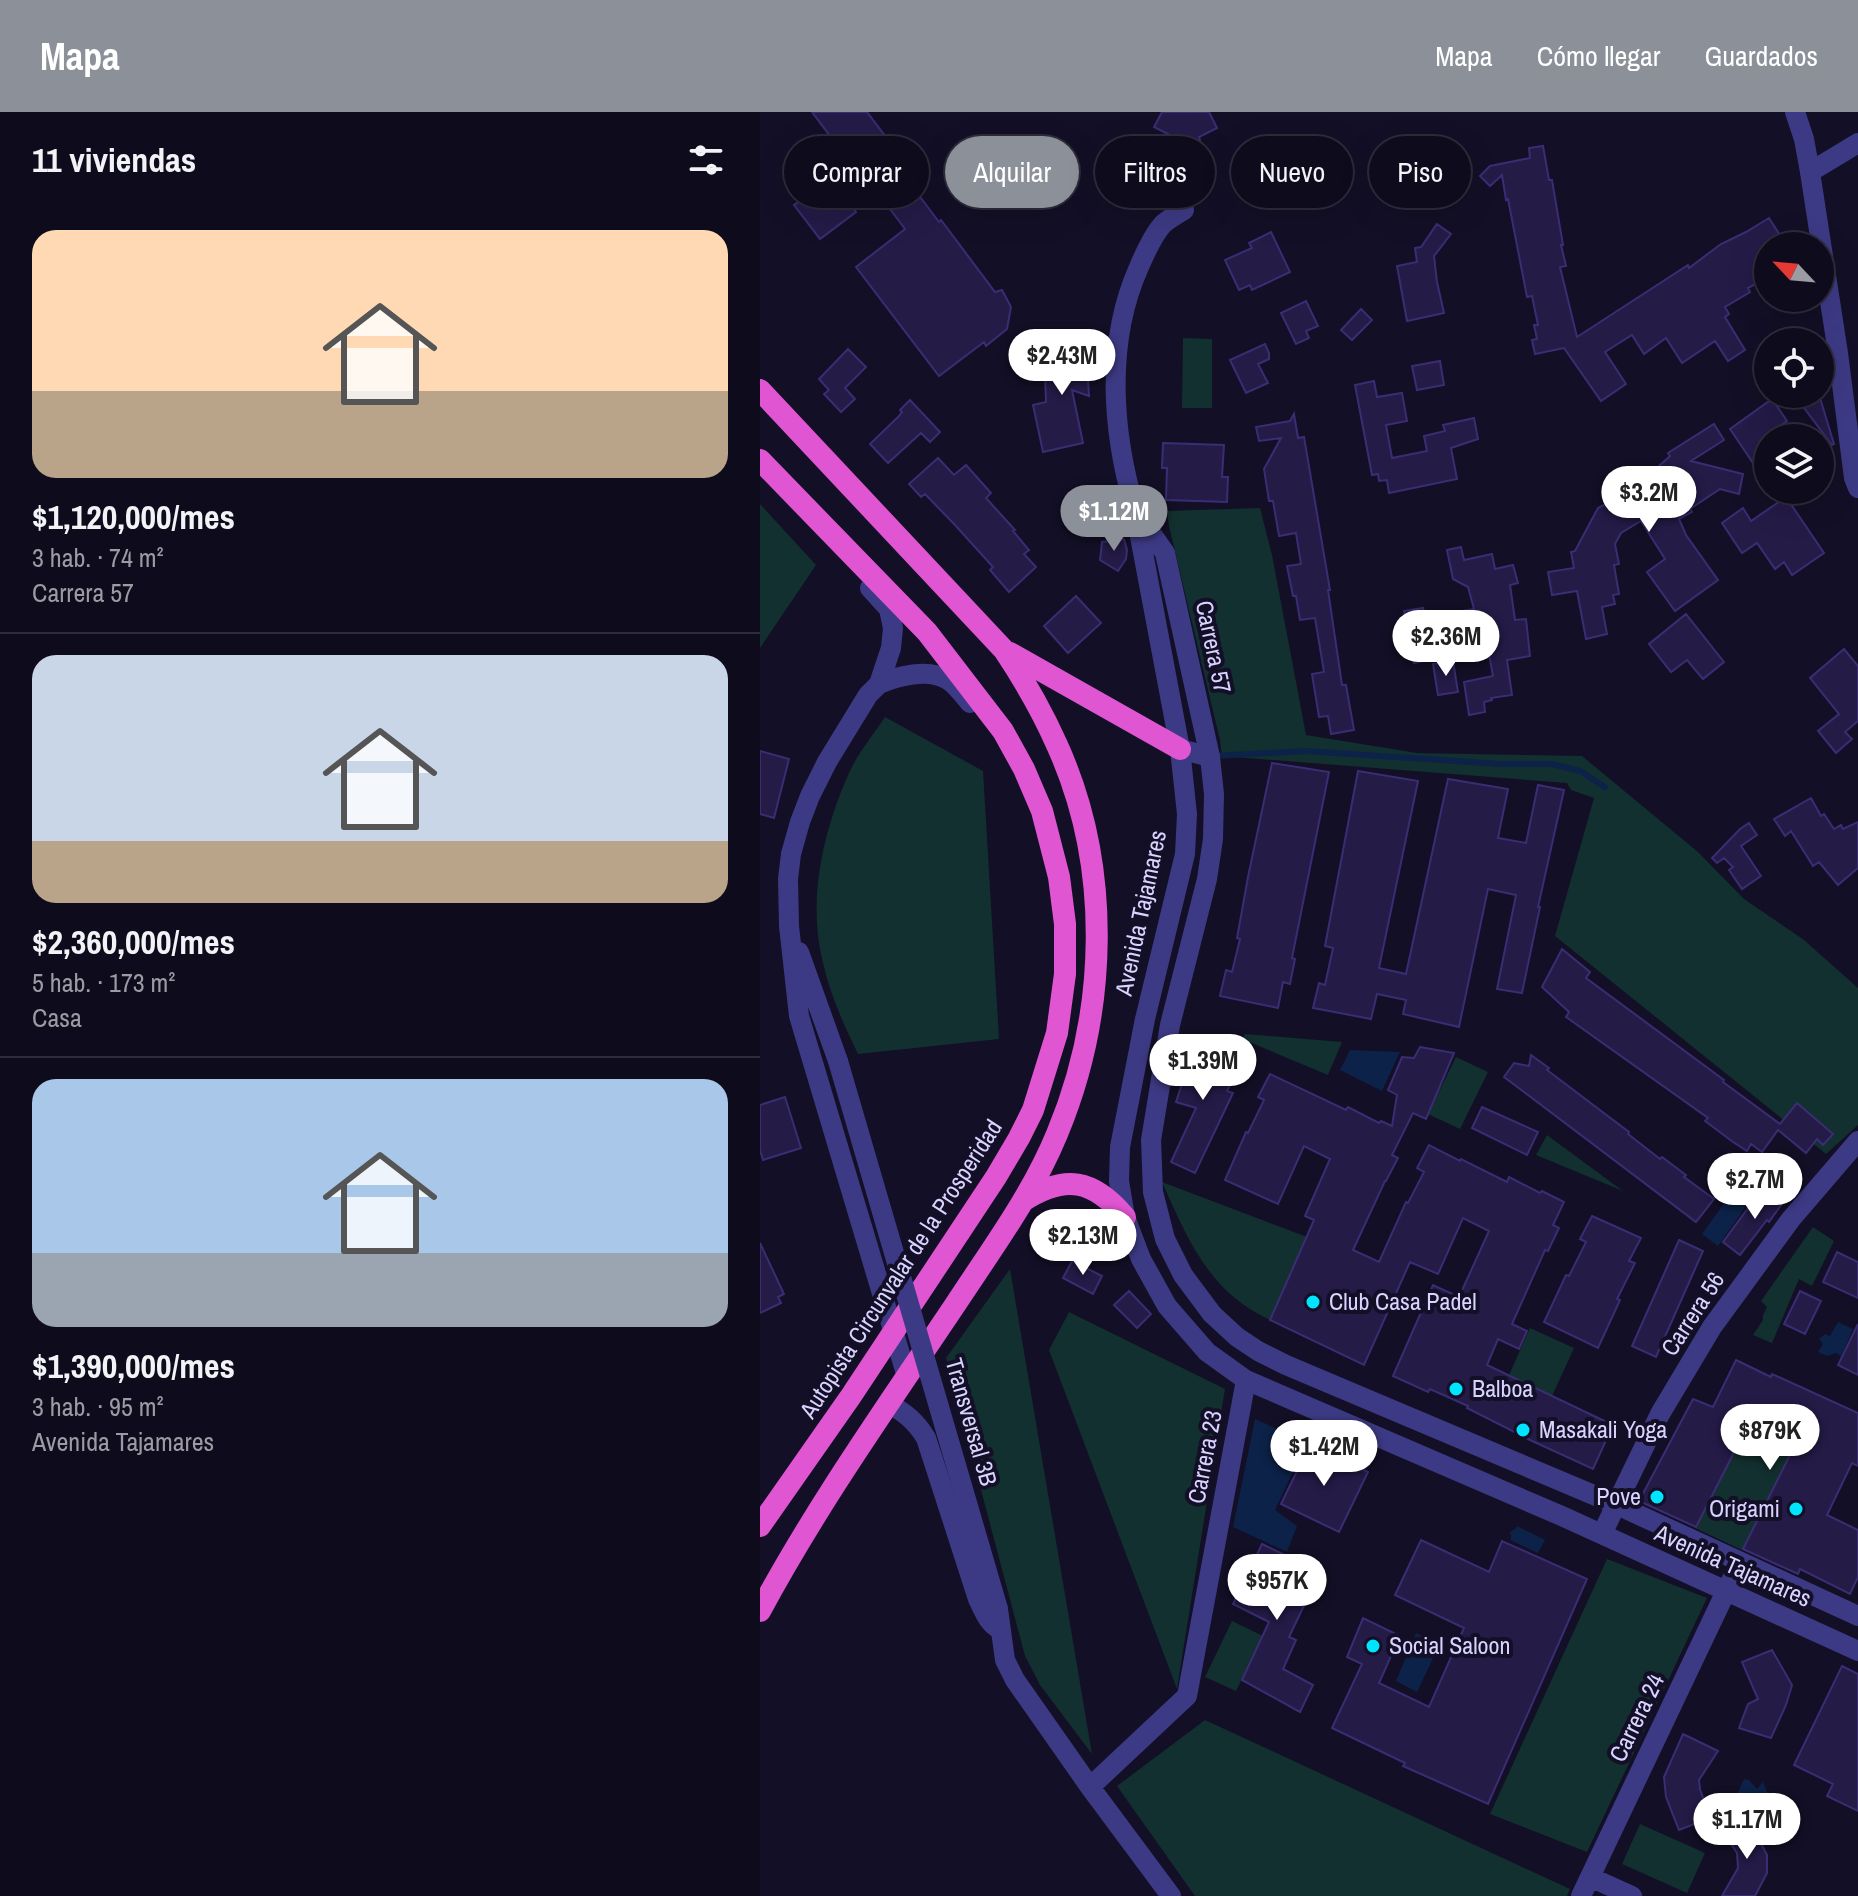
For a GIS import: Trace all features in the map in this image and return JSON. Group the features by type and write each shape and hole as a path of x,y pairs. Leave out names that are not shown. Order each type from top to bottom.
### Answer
{"highway":[{"path":"760,390 1004,650 1028,687 1058,746 1073,785 1088,844 1097,923 1092,1005 1079,1070 1057,1135 1022,1202 822,1507 760,1611"},
{"name":"Autopista Circunvalar de la Prosperidad","path":"760,460 927,632 1003,731 1042,811 1059,877 1065,924 1065,974 1057,1033 1033,1110 1019,1138 894,1332 760,1526"},
{"path":"1004,650 1180,749"},
{"path":"1022,1202 1042,1189 1077,1185 1089,1187 1110,1199 1125,1217"}],"street":[{"path":"1795,112 1810,172 1854,478 1858,488"},
{"path":"1810,172 1858,143"},
{"name":"Carrera 57","path":"1180,749 1135,510 1126,481 1117,419 1117,352 1121,319 1131,284 1146,252 1163,225 1184,210"},
{"name":"Transversal 3B","path":"802,502 803,514 889,609 893,628 891,648 879,684 868,695 810,796 791,854 788,879 789,926 799,1016 907,1377"},
{"name":"Carrera 57","path":"1135,510 1165,553 1210,757"},
{"path":"879,684 915,675 935,675 950,680 992,727 1003,731"},
{"path":"1180,749 1210,757"},
{"name":"Avenida Tajamares","path":"1180,749 1187,814 1185,854 1145,1019 1120,1147 1119,1181 1125,1217 1141,1259 1167,1306 1207,1352 1246,1380 1602,1534 1858,1651"},
{"name":"Avenida Tajamares","path":"1210,757 1213,839 1207,879 1170,1025 1151,1140 1153,1192 1165,1239 1183,1275 1212,1314 1237,1337 1286,1365 1615,1504 1858,1616"},
{"name":"Transversal 3B","path":"789,926 838,1061 999,1620 1005,1660 1015,1680 1090,1787 1171,1896"},
{"name":"Carrera 56","path":"1602,1534 1660,1414 1712,1327 1791,1219 1858,1141"},
{"name":"Carrera 23","path":"1090,1787 1187,1696 1246,1380"},
{"path":"889,1404 917,1424 926,1438 978,1599 996,1628 999,1620"},
{"name":"Carrera 24","path":"1585,1887 1740,1562"},
{"path":"1585,1887 1632,1896"}],"green space":[{"path":"1183,338 1212,339 1212,408 1182,408"},
{"path":"760,504 816,565 760,648"},
{"path":"1260,508 1272,555 1306,735 1417,753 1582,756 1698,852 1744,899 1804,940 1858,988 1858,1125 1826,1154 1555,936 1594,798 1571,790 1567,783 1222,756 1167,511"},
{"path":"885,717 983,771 999,1039 858,1054 833,998 818,939 820,866 832,818 849,773"},
{"path":"1245,1034 1342,1042 1328,1075 1242,1039"},
{"path":"1456,1057 1488,1072 1460,1129 1428,1114"},
{"path":"1547,1135 1623,1191 1536,1155"},
{"path":"1162,1182 1307,1237 1270,1320 1231,1295 1216,1279 1192,1244"},
{"path":"1813,1227 1834,1241 1812,1286 1799,1279 1772,1343 1753,1335 1767,1307 1761,1301"},
{"path":"1010,1269 1092,1754 1040,1685 1025,1656 946,1358"},
{"path":"1069,1312 1225,1389 1177,1689 1049,1350"},
{"path":"1530,1328 1574,1348 1552,1396 1509,1375"},
{"path":"1749,1423 1795,1444 1742,1550 1695,1528"},
{"path":"1607,1559 1707,1598 1587,1852 1490,1814"},
{"path":"1232,1621 1263,1636 1236,1691 1205,1677"},
{"path":"1205,1720 1570,1889 1567,1896 1195,1896 1117,1786"},
{"path":"1640,1824 1705,1853 1687,1893 1622,1864"}],"water":[{"path":"1350,1050 1400,1052 1382,1091 1340,1070"},
{"path":"1733,1191 1749,1202 1718,1246 1702,1234"},
{"path":"1838,1322 1853,1329 1841,1356 1818,1352 1823,1344 1819,1339 1825,1334 1830,1336"},
{"path":"1255,1419 1307,1442 1275,1510 1297,1526 1287,1552 1233,1527"},
{"path":"1517,1526 1545,1540 1538,1553 1510,1540 1510,1532"},
{"path":"1416,1633 1440,1644 1417,1692 1396,1681"},
{"path":"1744,1779 1757,1789 1763,1782 1770,1799 1742,1810 1737,1794"}],"building":[{"path":"812,112 867,112 885,136 830,136"},
{"path":"1162,112 1209,112 1217,128 1201,136 1172,136 1154,127"},
{"path":"1543,146 1549,180 1552,180 1566,266 1560,267 1577,337 1688,265 1689,268 1721,244 1769,218 1778,232 1754,232 1754,285 1748,288 1750,292 1725,307 1729,314 1725,317 1745,350 1728,361 1715,341 1682,363 1666,338 1644,354 1632,335 1605,352 1626,384 1601,401 1564,348 1535,354 1532,340 1537,339 1534,325 1538,325 1532,296 1527,297 1502,175 1490,186 1480,176 1490,166 1530,158 1529,148"},
{"path":"796,208 853,208 856,212 820,239"},
{"path":"889,208 928,208 995,292 1002,290 1011,307 1007,329 939,376 856,267 905,229"},
{"path":"1437,224 1451,234 1434,256 1444,313 1407,321 1397,266 1417,262 1415,248 1421,247"},
{"path":"1271,232 1290,272 1252,290 1250,285 1239,290 1225,260 1252,248 1249,243"},
{"path":"1306,301 1318,326 1306,331 1309,338 1296,344 1281,313"},
{"path":"1361,309 1372,320 1352,340 1341,330"},
{"path":"1265,344 1269,359 1258,364 1268,383 1246,393 1230,360"},
{"path":"1086,346 1089,396 1072,390 1083,443 1043,452 1033,405 1046,402 1044,349"},
{"path":"848,349 866,367 845,388 855,399 841,412 824,394 829,390 819,379"},
{"path":"1440,361 1444,385 1417,390 1412,366"},
{"path":"1374,381 1377,397 1402,393 1407,421 1386,425 1392,458 1427,451 1424,436 1445,431 1443,425 1474,418 1478,439 1451,448 1457,479 1389,493 1387,480 1379,481 1378,474 1372,475 1355,385"},
{"path":"910,400 940,432 930,442 921,433 888,463 870,444 898,417 902,412 900,410"},
{"path":"1759,408 1778,408 1787,421 1783,424 1754,424 1753,463 1730,429"},
{"path":"1804,408 1823,408 1828,424 1816,424"},
{"path":"1294,414 1298,438 1304,437 1330,590 1342,685 1346,685 1354,730 1331,734 1328,716 1319,717 1312,674 1324,672 1315,618 1300,620 1287,566 1301,564 1296,533 1279,536 1273,501 1269,501 1264,469 1281,438 1259,441 1256,427 1290,421"},
{"path":"1714,424 1724,440 1691,461 1743,474 1739,494 1720,489 1679,519 1686,535 1718,580 1675,611 1647,572 1665,559 1641,521 1621,533 1615,544 1619,564 1614,565 1619,594 1613,595 1615,604 1602,607 1607,634 1586,639 1577,591 1552,595 1548,572 1574,568 1571,552 1575,551 1598,508 1650,480 1647,477 1670,456 1668,453"},
{"path":"1163,443 1224,445 1222,477 1228,477 1227,502 1166,500 1167,468 1162,468"},
{"path":"938,458 954,475 966,465 991,493 986,498 1029,550 1024,554 1036,567 1009,592 990,570 993,567 955,525 925,494 921,497 909,484"},
{"path":"1776,504 1791,504 1824,553 1792,575 1784,562 1775,569 1757,543 1742,553 1722,523 1743,508 1751,521"},
{"path":"1124,539 1126,559 1118,571 1100,560 1102,542"},
{"path":"1461,547 1464,560 1492,554 1495,569 1513,565 1518,583 1510,585 1515,620 1526,619 1530,656 1507,660 1512,695 1491,698 1484,702 1485,712 1469,715 1464,682 1493,676 1484,628 1462,634 1457,612 1474,609 1468,587 1453,579 1447,550"},
{"path":"1076,596 1101,623 1068,653 1044,626"},
{"path":"1423,608 1434,659 1414,663 1404,611"},
{"path":"1686,614 1724,662 1703,679 1687,660 1671,672 1649,644"},
{"path":"1844,649 1858,666 1858,721 1845,732 1852,739 1836,753 1818,731 1839,714 1810,678"},
{"path":"1453,661 1458,692 1438,695 1433,664"},
{"path":"760,751 789,759 774,818 760,814"},
{"path":"1272,763 1329,772 1292,958 1295,959 1290,984 1283,982 1278,1008 1220,996 1226,970 1232,972 1240,939 1237,938 1248,877"},
{"path":"1358,771 1418,781 1379,968 1406,974 1448,779 1508,789 1498,838 1526,843 1538,785 1564,790 1522,993 1497,989 1516,895 1488,889 1459,1027 1403,1014 1406,1000 1377,994 1371,1019 1313,1008 1319,983 1325,985 1333,948 1325,946"},
{"path":"1811,798 1821,816 1824,814 1834,829 1841,825 1843,829 1858,822 1858,868 1838,885 1819,862 1813,866 1791,831 1785,836 1774,819"},
{"path":"1749,823 1757,835 1741,846 1761,876 1742,889 1729,870 1733,867 1724,858 1717,863 1712,858"},
{"path":"1562,949 1590,972 1586,978 1780,1124 1797,1103 1833,1134 1823,1145 1817,1139 1806,1153 1778,1130 1762,1152 1751,1144 1747,1151 1733,1142 1705,1121 1708,1118 1566,1017 1569,1012 1542,987"},
{"path":"1194,1038 1211,1042 1209,1053 1238,1068 1227,1091 1233,1093 1195,1173 1171,1162 1196,1108 1176,1102"},
{"path":"1420,1047 1454,1053 1426,1119 1413,1113 1392,1155 1398,1158 1353,1250 1379,1262 1406,1202 1424,1172 1417,1168 1429,1145 1507,1182 1509,1177 1564,1202 1553,1225 1559,1228 1548,1251 1545,1250 1512,1324 1527,1331 1519,1349 1498,1339 1487,1365 1613,1425 1593,1469 1530,1440 1468,1406 1393,1376 1433,1285 1459,1297 1489,1231 1463,1218 1438,1274 1410,1262 1364,1365 1270,1320 1314,1220 1305,1216 1330,1159 1304,1146 1278,1204 1225,1180 1264,1100 1258,1097 1270,1074 1346,1110 1348,1107 1392,1126 1397,1095 1388,1090 1402,1057 1414,1058"},
{"path":"1531,1055 1714,1199 1696,1222 1504,1077 1514,1063 1529,1066"},
{"path":"785,1097 801,1148 763,1160 760,1150 760,1105"},
{"path":"1482,1107 1538,1132 1527,1155 1472,1128"},
{"path":"1778,1185 1789,1194 1740,1255 1723,1242 1748,1208 1754,1212"},
{"path":"1592,1216 1641,1238 1629,1261 1635,1263 1598,1348 1544,1322 1586,1242 1580,1239"},
{"path":"1679,1240 1703,1251 1656,1357 1632,1346"},
{"path":"760,1243 784,1294 778,1297 781,1303 760,1313"},
{"path":"1837,1252 1858,1262 1858,1298 1823,1282"},
{"path":"1072,1261 1102,1276 1093,1294 1063,1278"},
{"path":"1129,1291 1151,1314 1137,1328 1114,1305"},
{"path":"1800,1291 1821,1301 1805,1334 1784,1324"},
{"path":"1858,1324 1858,1375 1838,1365"},
{"path":"1736,1360 1858,1413 1858,1466 1852,1463 1827,1515 1858,1530 1858,1577 1850,1594 1800,1569 1798,1574 1743,1549 1797,1441 1751,1419 1696,1527 1639,1501 1693,1399 1713,1407"},
{"path":"1310,1444 1368,1472 1339,1532 1281,1504"},
{"path":"1421,1540 1489,1572 1502,1541 1587,1579 1488,1804 1403,1766 1405,1763 1332,1728 1362,1664 1347,1657 1363,1618 1400,1636 1379,1683 1429,1707 1464,1628 1395,1595"},
{"path":"1262,1544 1320,1572 1289,1637 1296,1640 1283,1669 1313,1685 1300,1712 1242,1680 1269,1622 1233,1604"},
{"path":"1772,1650 1792,1685 1771,1738 1739,1728 1748,1704 1758,1699 1742,1662"},
{"path":"1842,1666 1858,1674 1858,1811 1827,1796 1833,1784 1794,1765"},
{"path":"1683,1734 1718,1751 1699,1780 1710,1818 1679,1830 1666,1797 1664,1777"},
{"path":"1748,1818 1767,1855 1767,1873 1755,1896 1722,1896 1738,1868 1737,1853 1724,1833"}],"waterway":[{"path":"1215,756 1306,751 1500,764 1552,764 1580,771 1605,787"}],"place":[{"name":"Club Casa Padel","path":"1313,1302"},
{"name":"Balboa","path":"1456,1389"},
{"name":"Masakali Yoga","path":"1523,1430"},
{"name":"Pove","path":"1657,1497"},
{"name":"Origami","path":"1796,1509"},
{"name":"Social Saloon","path":"1373,1646"}]}
